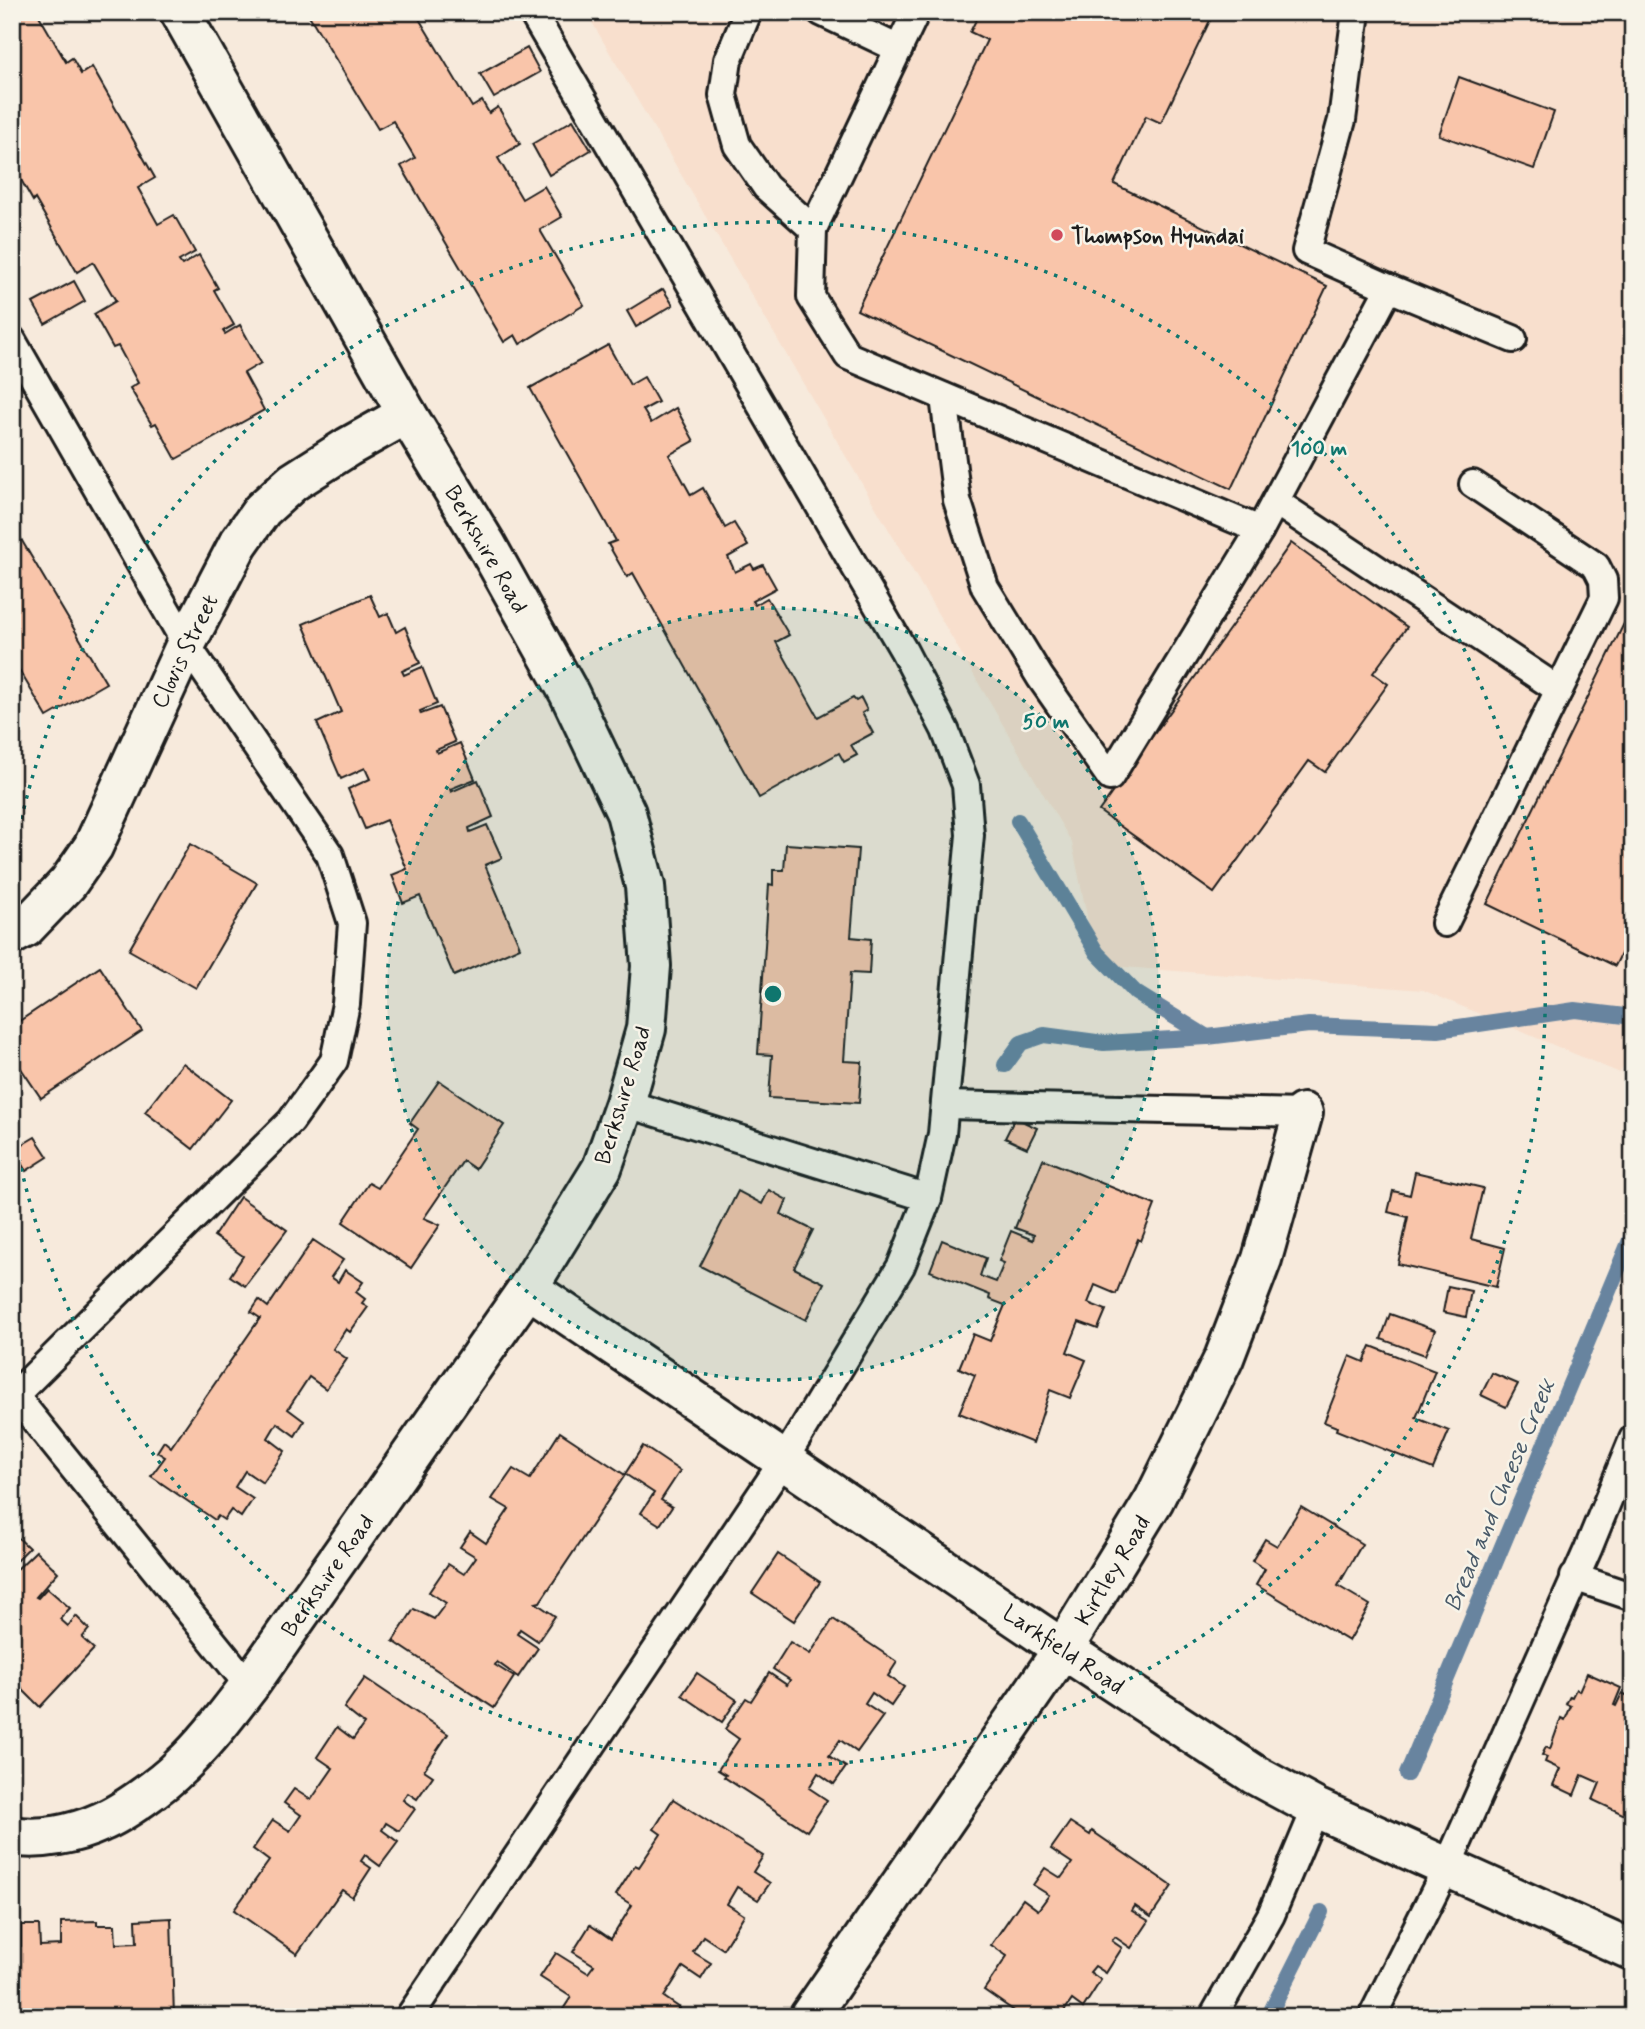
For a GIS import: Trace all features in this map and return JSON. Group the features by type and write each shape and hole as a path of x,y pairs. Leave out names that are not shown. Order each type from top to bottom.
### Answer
{"street":[{"name":"Berkshire Road","path":"12,1836 25,1838 62,1834 102,1822 179,1768 249,1686 528,1288 602,1168 625,1103 646,1029 651,966 645,886 626,813 569,693 486,544 407,414 180,12"},
{"name":"Clovis Street","path":"16,923 68,883 93,847 186,644 238,544 262,510 293,482 407,414"},
{"name":"Kirtley Road","path":"809,2017 1063,1649 1154,1500 1224,1359 1262,1259 1303,1112"},
{"name":"Larkfield Road","path":"528,1288 1063,1649 1255,1775 1317,1808 1633,1951"}],"lane":[{"path":"409,2017 784,1460 901,1266 928,1198 942,1134 970,835 966,785 945,730 904,651 532,12"},
{"path":"748,12 728,60 723,95 737,145 766,187 813,229"},
{"path":"821,12 899,49"},
{"path":"916,12 813,229 811,297 848,356 1260,530"},
{"path":"1356,12 1342,120 1306,251 1513,338"},
{"path":"944,397 957,500 985,587 1040,677 1111,777 1276,502 1390,288"},
{"path":"12,340 186,644 330,855 352,923 346,1004 334,1061 291,1121 14,1393 249,1686"},
{"path":"1445,923 1604,598 1603,580 1596,566 1473,484"},
{"path":"1276,502 1559,690"},
{"path":"625,1103 928,1198"},
{"path":"945,1105 1303,1112"},
{"path":"1372,2017 1447,1867 1588,1549 1633,1439"},
{"path":"1574,1577 1633,1597"},
{"path":"1213,2017 1271,1915 1317,1808"}],"shaded area":[{"path":"586,12 1633,12 1633,1048 1620,1073 1423,990 1097,965 1072,843"}],"building":[{"path":"12,12 37,12 66,62 72,58 81,74 92,67 155,178 138,188 158,224 174,215 195,252 179,261 182,265 199,255 218,288 214,290 234,325 223,331 225,334 240,325 261,363 244,373 264,410 176,459 156,423 152,425 130,388 138,383 118,346 113,348 94,314 116,301 93,262 77,272 12,164"},
{"path":"307,12 415,12 472,107 482,101 489,113 498,107 520,144 498,158 522,199 544,186 562,217 540,230 584,305 520,344 515,335 504,342 401,166 415,158 393,121 378,129"},
{"name":"Thompson Hyundai","path":"980,12 1214,12 1161,123 1146,116 1114,184 1327,286 1231,489 857,310 987,40 970,32"},
{"path":"527,48 540,72 494,98 480,74"},
{"path":"1459,77 1554,112 1534,169 1439,135"},
{"path":"573,120 591,150 549,175 532,144"},
{"path":"74,281 85,301 45,324 33,303"},
{"path":"663,289 673,305 636,327 627,311"},
{"path":"608,345 630,385 644,377 658,402 643,410 651,423 676,408 694,441 669,455 691,495 703,488 725,528 734,523 748,546 728,557 735,572 751,564 754,569 763,565 776,588 752,601 755,605 767,598 789,635 776,642 818,717 853,698 856,701 861,698 867,710 862,713 873,733 851,745 857,755 844,762 839,753 759,798 633,573 627,577 608,544 616,541 530,388"},
{"path":"12,524 106,683 47,717 12,658"},
{"path":"1291,543 1407,627 1373,673 1388,684 1325,772 1309,761 1214,893 1099,811"},
{"path":"370,595 380,617 388,613 396,632 405,627 420,663 402,671 404,675 422,667 437,704 420,711 421,714 440,707 455,742 436,750 437,753 460,743 475,779 450,789 451,792 478,780 493,817 469,828 470,832 487,825 502,858 485,865 520,947 454,976 420,896 403,903 392,875 407,869 386,820 365,829 348,789 370,779 365,768 341,779 317,723 341,712 303,624"},
{"path":"1633,605 1633,930 1615,966 1487,904"},
{"path":"190,844 257,883 196,988 129,950"},
{"path":"786,844 858,849 851,937 871,939 869,974 850,973 844,1061 862,1062 859,1103 769,1098 772,1055 758,1054 769,884 773,885 773,870 784,870"},
{"path":"100,967 142,1031 41,1098 12,1055 12,1026"},
{"path":"183,1063 231,1100 193,1149 145,1112"},
{"path":"439,1081 504,1125 475,1169 463,1161 424,1218 440,1225 411,1268 343,1222 369,1183 378,1188 418,1129 410,1123"},
{"path":"1015,1118 1037,1128 1027,1148 1005,1138"},
{"path":"35,1137 48,1157 26,1171 13,1150"},
{"path":"1043,1159 1155,1205 1116,1294 1095,1285 1088,1303 1106,1310 1098,1329 1079,1322 1067,1352 1086,1360 1070,1398 1050,1390 1033,1443 959,1413 975,1375 959,1368 973,1334 990,1341 1005,1305 989,1299 990,1295 930,1271 942,1240 986,1258 980,1276 996,1282 1004,1263 999,1261 1011,1231 1033,1240 1034,1235 1015,1228"},
{"path":"1415,1172 1483,1188 1471,1239 1505,1248 1496,1287 1398,1264 1408,1217 1388,1212 1393,1191 1410,1195"},
{"path":"769,1190 787,1200 781,1214 813,1230 794,1268 824,1283 806,1320 700,1266 738,1191 762,1204"},
{"path":"240,1197 287,1230 245,1286 230,1276 243,1256 214,1236"},
{"path":"313,1240 343,1260 331,1277 338,1282 345,1270 363,1282 356,1292 365,1299 362,1303 368,1307 350,1332 346,1329 333,1349 347,1359 326,1389 309,1377 288,1409 304,1421 295,1436 277,1423 268,1438 285,1451 263,1483 245,1471 235,1487 253,1499 241,1517 231,1510 224,1520 218,1516 215,1520 151,1476 165,1457 157,1452 164,1441 171,1447 260,1318 251,1312 259,1300 268,1307"},
{"path":"1448,1286 1471,1291 1466,1317 1443,1312"},
{"path":"1390,1314 1435,1330 1425,1355 1381,1339"},
{"path":"1371,1346 1435,1371 1416,1418 1449,1431 1433,1469 1336,1430 1337,1427 1324,1422 1350,1356 1364,1362"},
{"path":"1492,1373 1518,1384 1506,1407 1481,1395"},
{"path":"560,1432 625,1475 540,1602 536,1603 555,1616 538,1641 520,1629 517,1634 538,1648 518,1677 497,1662 495,1665 514,1677 494,1708 393,1641 414,1609 434,1619 446,1603 429,1592 448,1564 464,1574 476,1557 460,1547 470,1532 486,1543 509,1509 492,1499 513,1469 530,1479"},
{"path":"643,1446 680,1471 661,1500 672,1507 660,1525 641,1513 654,1493 625,1474"},
{"path":"1301,1507 1362,1544 1338,1586 1370,1605 1349,1641 1256,1585 1265,1569 1252,1561 1265,1539 1277,1546"},
{"path":"12,1532 29,1548 12,1565"},
{"path":"36,1551 58,1572 36,1597 47,1588 70,1608 60,1619 68,1626 76,1616 89,1629 82,1638 94,1649 40,1707 16,1683 18,1680 12,1674 12,1574"},
{"path":"778,1554 820,1582 794,1621 752,1593"},
{"path":"833,1619 897,1662 888,1676 904,1687 891,1706 872,1693 865,1704 883,1716 857,1752 840,1740 829,1756 846,1767 834,1784 818,1773 809,1788 827,1800 807,1831 724,1777 726,1775 718,1770 739,1739 725,1729 746,1698 751,1701 769,1673 787,1685 790,1680 773,1669 790,1642 810,1654"},
{"path":"697,1673 737,1700 722,1722 682,1695"},
{"path":"1587,1673 1621,1688 1614,1705 1616,1706 1622,1693 1633,1698 1633,1808 1629,1817 1593,1800 1600,1783 1582,1775 1574,1795 1553,1785 1560,1769 1545,1762 1547,1757 1542,1755 1546,1747 1550,1749 1561,1718 1565,1720 1571,1706 1566,1704 1576,1689 1579,1691"},
{"path":"365,1678 448,1734 424,1770 433,1776 417,1799 408,1793 403,1800 415,1809 399,1831 386,1823 382,1830 398,1842 380,1866 365,1855 361,1861 371,1868 352,1897 342,1890 297,1954 234,1910 269,1861 253,1849 273,1820 290,1831 301,1815 284,1803 294,1789 311,1800 333,1768 317,1757 337,1727 353,1739 364,1724 344,1708"},
{"path":"673,1799 763,1856 753,1872 770,1883 758,1900 737,1887 727,1904 744,1915 723,1949 703,1936 693,1952 711,1963 701,1979 683,1967 664,1997 680,2008 674,2017 558,2017 571,1997 540,1977 556,1953 588,1973 594,1965 573,1952 590,1925 611,1939 632,1905 616,1895 635,1865 639,1867 661,1834 654,1829"},
{"path":"1070,1822 1090,1835 1092,1831 1172,1886 1151,1917 1135,1906 1132,1911 1149,1921 1131,1948 1115,1937 1112,1941 1122,1948 1106,1973 1095,1966 1090,1972 1101,1980 1083,2008 1072,2000 1060,2017 1023,2017 984,1990 1007,1956 991,1945 1023,1899 1038,1910 1049,1895 1033,1885 1045,1868 1061,1878 1072,1863 1051,1849"},
{"path":"171,1918 174,2017 12,2017 12,1946 21,1946 21,1925 39,1925 40,1946 61,1945 61,1922 97,1921 97,1925 115,1925 116,1944 137,1943 136,1920"}],"waterway":[{"path":"1018,821 1097,953 1136,993 1207,1037"},
{"path":"1005,1065 1021,1043 1044,1035 1104,1043 1207,1037 1309,1025 1438,1030 1575,1010 1633,1017"},
{"name":"Bread and Cheese Creek","path":"1407,1774 1633,1233"},
{"name":"Bread and Cheese Creek","path":"1268,2017 1321,1912"}],"place":[{"name":"Thompson Hyundai","path":"1057,235"}]}
